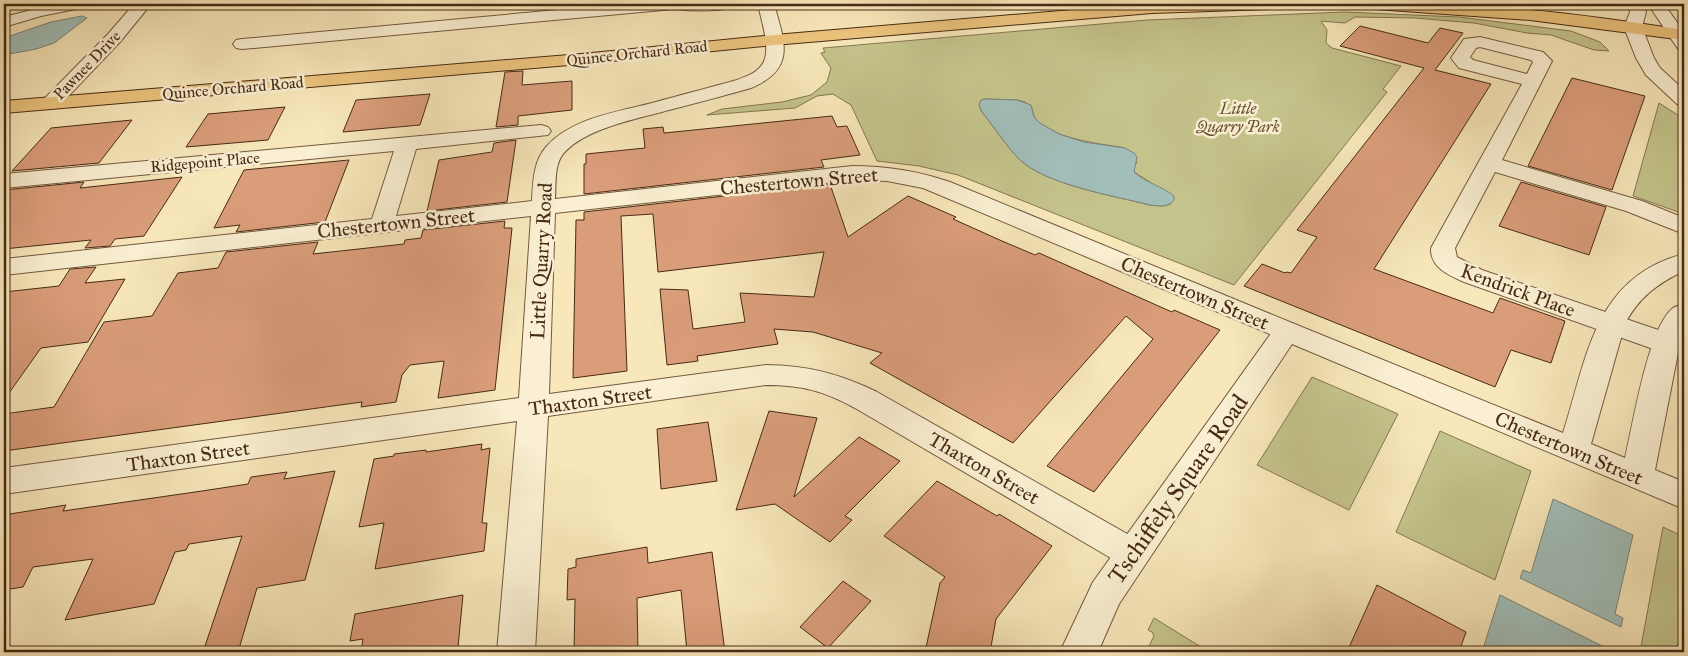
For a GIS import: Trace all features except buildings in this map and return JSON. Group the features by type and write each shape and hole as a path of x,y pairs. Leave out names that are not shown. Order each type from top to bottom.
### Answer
{"main road":[{"name":"Quince Orchard Road","path":"639,36 770,23 1024,4"},
{"name":"Quince Orchard Road","path":"4,107 47,94 572,60 770,23 1270,4"},
{"path":"1375,4 1488,11 1636,14 1658,9"},
{"path":"1570,4 1636,14 1683,33"},
{"path":"71,83 98,81"}],"street":[{"path":"4,22 80,4"},
{"name":"Pawnee Drive","path":"47,94 71,83 143,4"},
{"path":"242,44 673,4 695,6 729,4"},
{"path":"1658,9 1683,33"},
{"path":"1636,14 1645,58 1653,71 1684,100"},
{"name":"Little Quarry Road","path":"516,652 533,408 546,167 554,151 567,139 586,129 604,122 729,88 767,74 774,62 770,23"},
{"name":"Kendrick Place","path":"1533,81 1443,248 1443,254 1447,262 1459,270 1474,276 1666,343"},
{"name":"Ridgepoint Place","path":"4,181 541,131"},
{"path":"382,225 407,143"},
{"path":"1488,163 1634,206 1659,215 1684,228"},
{"name":"Chestertown Street","path":"4,267 852,173 875,172 898,175 921,179 942,187 1684,496"},
{"path":"1574,450 1611,324 1627,297 1642,284 1662,271 1684,262"},
{"path":"1637,476 1666,343 1675,324 1684,313"},
{"name":"Tschiffely Square Road","path":"1079,652 1096,612 1133,554 1287,331"},
{"name":"Thaxton Street","path":"4,481 766,375 792,374 817,378 842,387 1133,554"}],"green space":[{"name":"Little Quarry Park","path":"1345,12 1459,17 1571,31 1600,42 1609,51 1594,50 1551,35 1527,33 1474,23 1415,18 1355,17 1345,23 1321,21 1327,30 1326,43 1332,48 1401,66 1383,89 1387,92 1234,285 958,175 919,166 877,161 851,105 833,94 817,96 795,108 707,115 722,109 782,102 811,95 827,82 831,68 821,53 825,52 823,48 1147,20","holes":["984,99 1025,102 1032,108 1035,118 1056,133 1071,138 1125,148 1137,162 1134,172 1150,182 1171,204 1163,206 1150,205 1101,193 1064,183 1032,169 1010,149 982,112 979,105"]},
{"path":"1659,103 1684,119 1684,214 1633,196"},
{"path":"1312,377 1398,414 1349,510 1257,465"},
{"path":"1440,431 1531,471 1495,580 1396,532"},
{"path":"1663,527 1684,537 1684,652 1640,652"},
{"path":"1154,618 1206,650 1205,652 1146,652 1154,636 1148,630"}],"water":[{"path":"82,16 87,18 54,43 36,49 4,55 4,38 51,22"},
{"path":"981,100 1017,100 1031,105 1034,117 1040,123 1059,134 1084,142 1125,148 1137,157 1134,172 1174,196 1174,200 1166,205 1150,205 1064,183 1032,169 1015,155 982,112 979,105"},
{"path":"1553,499 1633,535 1615,614 1623,618 1621,627 1520,578 1523,570 1531,573"},
{"path":"1500,595 1614,652 1482,652"}]}
